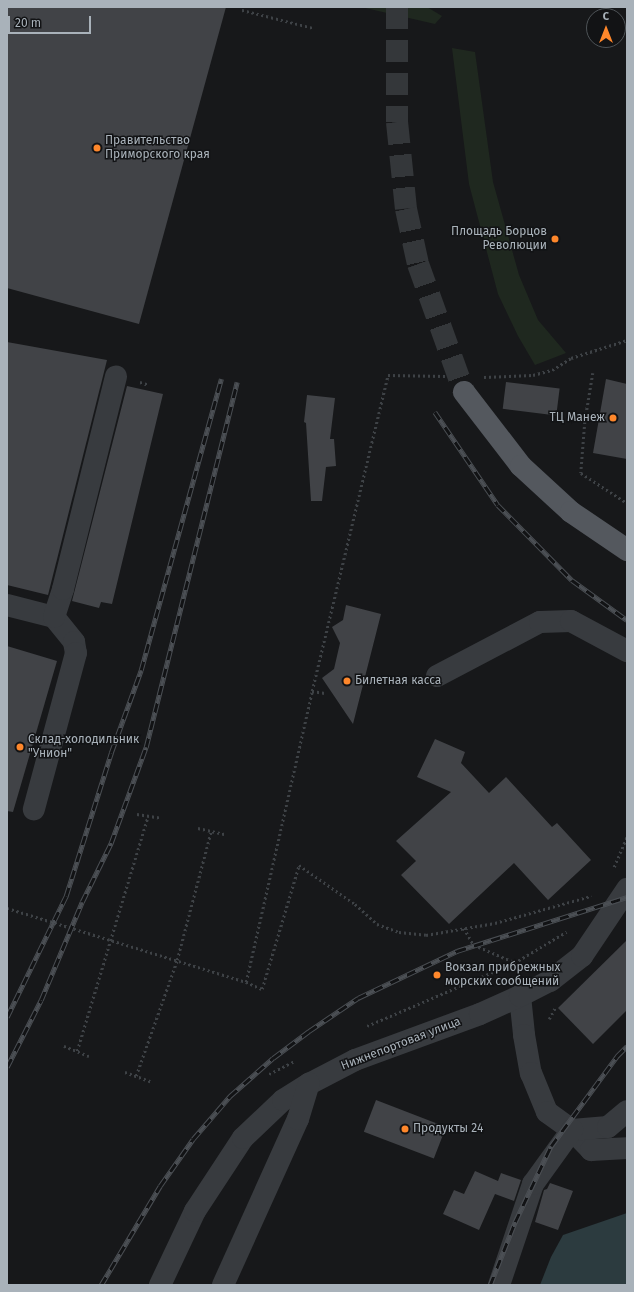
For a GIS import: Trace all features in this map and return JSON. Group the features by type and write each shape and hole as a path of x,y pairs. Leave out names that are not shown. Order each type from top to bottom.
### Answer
{"main road":[{"path":"464,392 521,466 571,512 627,550"}],"street":[{"path":"54,617 63,589 116,376"},
{"path":"7,605 54,617 74,642 76,653 34,809"},
{"path":"437,676 540,622 571,621 627,651"},
{"name":"Нижнепортовая улица","path":"160,1285 195,1211 243,1138 283,1100 308,1084 355,1060 480,1014 550,981 582,956 627,889"},
{"path":"520,996 524,1035 531,1073 547,1112 572,1130 591,1150 627,1148"},
{"path":"223,1285 298,1118 308,1084"},
{"path":"499,1285 533,1184 572,1130 608,1127 627,1111"}],"path":[{"path":"242,10 313,28"},
{"path":"552,370 571,358 627,340"},
{"path":"593,373 585,422 581,473 627,503"},
{"path":"246,982 312,691 383,401"},
{"path":"312,691 325,693"},
{"path":"137,814 161,818"},
{"path":"77,1051 148,816"},
{"path":"198,828 224,834"},
{"path":"136,1076 177,960 211,831"},
{"path":"7,908 177,960 246,982 262,989 299,865 355,904 377,924 399,932 426,935 495,923 595,895"},
{"path":"464,928 474,945 514,963"},
{"path":"362,1028 514,963 566,932"},
{"path":"64,1046 89,1056"},
{"path":"269,1074 295,1060"},
{"path":"125,1072 150,1081"}],"shaded area":[{"path":"361,7 427,7 442,16 435,24"},
{"path":"452,48 475,52 493,182 519,275 538,320 566,353 535,365 518,336 498,294 469,184"},
{"path":"627,1213 627,1285 540,1285 551,1257 563,1235"}],"building":[{"name":"Правительство Приморского края","path":"7,7 226,7 139,324 7,288"},
{"path":"7,342 107,360 48,595 7,585"},
{"name":"ТЦ Манеж","path":"606,379 627,384 627,459 593,453"},
{"path":"506,382 560,389 556,415 503,409"},
{"path":"127,386 163,394 112,604 101,602 99,608 72,601"},
{"path":"307,395 335,398 330,439 334,439 336,466 326,467 322,501 311,501 306,423 304,422"},
{"path":"346,605 381,614 353,724 322,678 334,669 340,643 332,627 343,620"},
{"name":"Склад-холодильник \"Унион\"","path":"7,646 57,661 13,812 7,811"},
{"path":"435,739 465,752 461,763 489,793 506,777 552,827 557,823 591,860 548,900 514,863 449,924 401,875 416,861 396,841 451,792 417,777"},
{"path":"627,940 627,1010 593,1044 558,1008"},
{"name":"Продукты 24","path":"376,1100 446,1127 434,1159 364,1132"},
{"path":"475,1171 498,1181 501,1173 521,1180 514,1201 495,1194 479,1230 443,1214 454,1190 464,1194"},
{"path":"550,1183 573,1191 558,1230 535,1222 544,1190 547,1189"}],"tunnel":[{"path":"397,7 397,122 406,209 418,264 464,392"}],"railway":[{"path":"7,1017 66,896 111,753 141,670 221,379"},
{"path":"7,1067 41,1000 82,902 111,843 146,747 237,382"},
{"path":"435,412 498,505 572,580 627,620"},
{"path":"101,1285 160,1186 193,1139 230,1096 273,1058 309,1031 358,998 457,951 627,897"},
{"path":"490,1285 515,1222 551,1146 617,1056 627,1046"}],"place":[{"name":"Правительство Приморского края","path":"97,148"},
{"name":"Площадь Борцов Революции","path":"555,239"},
{"name":"ТЦ Манеж","path":"613,418"},
{"name":"Билетная касса","path":"347,681"},
{"name":"Склад-холодильник \"Унион\"","path":"20,747"},
{"name":"Вокзал прибрежных морских сообщений","path":"437,975"},
{"name":"Продукты 24","path":"405,1129"}]}
